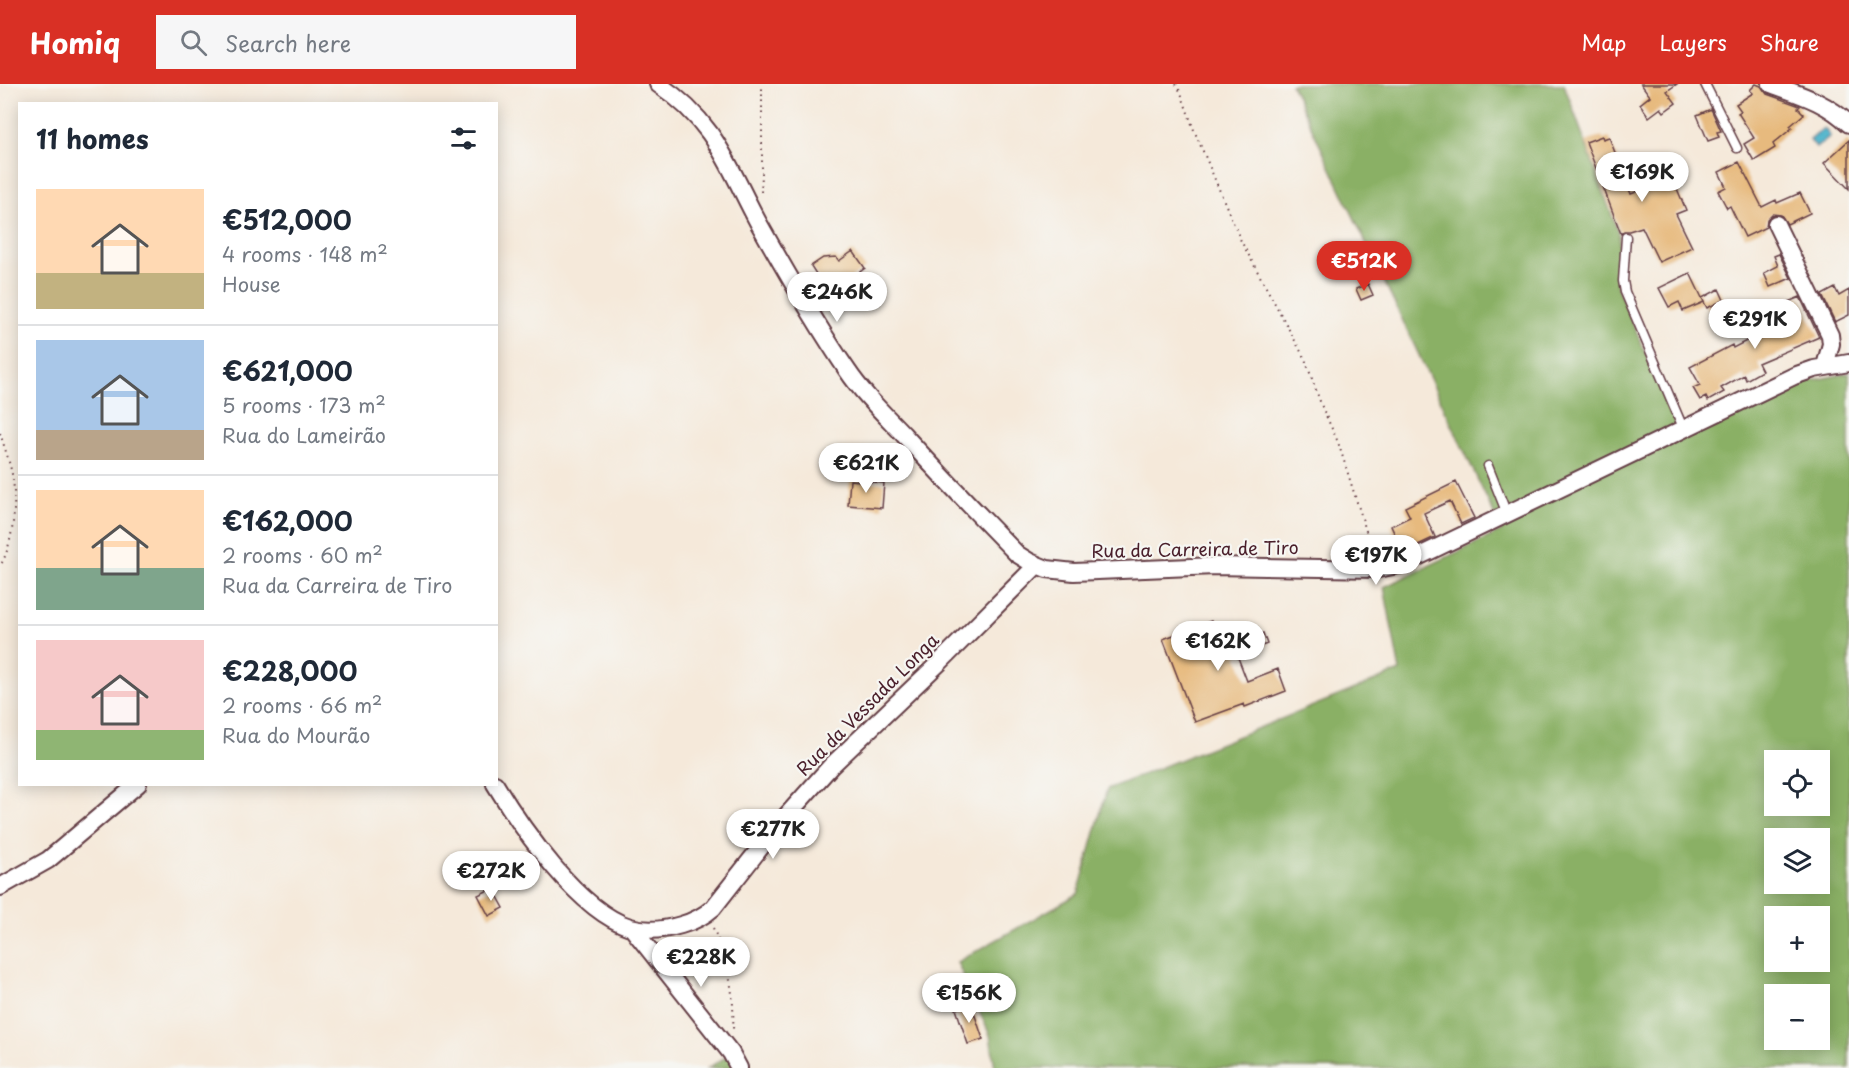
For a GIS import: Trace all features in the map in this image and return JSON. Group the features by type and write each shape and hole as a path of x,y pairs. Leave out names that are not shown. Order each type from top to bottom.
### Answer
{"street":[{"path":"658,84 678,97 714,138 758,220 826,338 849,373 873,403 1017,554 1037,565"},
{"path":"1771,84 1821,103 1849,124"},
{"path":"1776,224 1830,335 1831,346 1825,366"},
{"name":"Rua da Carreira de Tiro","path":"1037,565 1074,572 1215,566 1378,569 1403,564 1794,376 1825,366 1849,363"},
{"name":"Rua da Vessada Longa","path":"496,786 529,836 572,885 603,913 632,928 666,930 684,924 706,914 722,899 780,824 831,766 1037,565"},
{"path":"0,887 48,861 136,786"},
{"path":"632,928 735,1061"}],"lane":[{"path":"1705,84 1737,148"},
{"path":"1626,237 1623,281 1625,292 1684,430"},
{"path":"1488,466 1508,514"}],"path":[{"path":"758,220 762,176 762,84"},
{"path":"1176,84 1241,241 1305,359 1322,407 1338,442 1378,569"},
{"path":"0,433 12,474 14,503 10,544 0,566"},
{"path":"706,914 728,966 733,990 735,1061"}],"green space":[{"path":"1291,84 1564,84 1619,235 1617,287 1682,438 1799,383 1849,373 1849,1068 995,1068 990,1035 957,962 1078,894 1107,789 1400,671 1384,587 1502,531"},
{"path":"740,1048 751,1068 708,1068"}],"water":[{"path":"1824,128 1830,136 1816,148 1810,140"}],"building":[{"path":"1641,84 1677,84 1667,91 1676,103 1664,112 1661,108 1649,117 1640,104 1650,96"},
{"path":"1756,84 1761,86 1767,94 1800,106 1798,108 1804,114 1773,144 1775,148 1754,161 1744,144 1754,138 1738,113 1741,111 1736,104 1753,93 1750,90"},
{"path":"1711,109 1721,131 1717,132 1719,137 1708,141 1697,115"},
{"path":"1602,136 1603,139 1609,137 1631,194 1657,184 1655,178 1670,172 1686,210 1676,214 1692,247 1659,262 1642,227 1624,231 1621,234 1586,142"},
{"path":"1849,140 1849,189 1824,163"},
{"path":"1739,162 1762,207 1800,193 1810,213 1787,224 1781,215 1772,214 1767,219 1766,227 1745,237 1730,206 1727,208 1718,191 1726,187 1719,172"},
{"path":"853,251 865,268 818,303 806,286 818,277 811,266 823,258 836,257 839,261"},
{"path":"1779,254 1791,278 1770,287 1764,273 1778,266 1774,256"},
{"path":"1690,273 1704,302 1683,311 1679,302 1669,307 1659,288"},
{"path":"1368,284 1373,295 1361,300 1356,289"},
{"path":"1835,288 1839,296 1849,290 1849,315 1835,322 1822,295"},
{"path":"1719,289 1724,300 1707,308 1702,298"},
{"path":"1800,297 1819,337 1758,363 1762,371 1746,380 1744,375 1721,388 1724,392 1708,401 1706,397 1700,400 1693,388 1700,385 1690,367 1732,345 1733,348 1760,334 1758,330 1776,322 1771,309"},
{"path":"850,480 884,483 882,508 848,505"},
{"path":"1456,482 1474,518 1461,524 1450,501 1424,513 1435,537 1403,552 1391,526 1410,517 1405,507"},
{"path":"1211,621 1222,648 1263,633 1267,644 1237,655 1247,681 1278,669 1286,691 1245,707 1244,704 1195,722 1163,639"},
{"path":"493,888 504,908 489,916 478,895"},
{"path":"971,1004 983,1039 968,1044 956,1009"}]}
